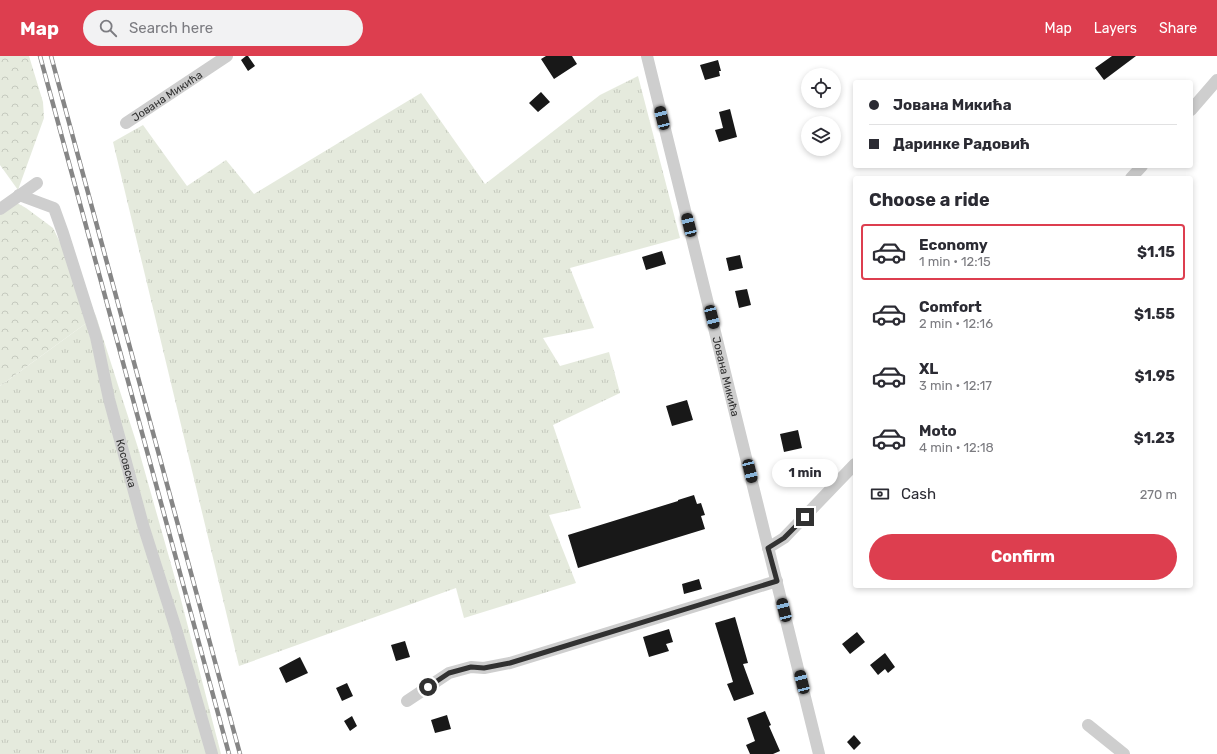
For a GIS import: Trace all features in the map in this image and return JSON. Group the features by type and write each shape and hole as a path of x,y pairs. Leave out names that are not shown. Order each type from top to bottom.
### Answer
{"street":[{"name":"Јована Микића","path":"126,123 227,56"},
{"name":"Јована Микића","path":"647,56 819,754"},
{"path":"1193,108 1217,80"},
{"path":"1133,176 1140,168"},
{"path":"0,209 37,183"},
{"name":"Косовска","path":"19,195 54,208 63,233 96,338 109,399 144,526 176,629 212,754"},
{"path":"768,548 784,538 853,466"},
{"path":"407,701 449,673 471,667 484,668 510,663 777,581"},
{"path":"1088,725 1124,754"}],"green space":[{"path":"0,56 29,56 43,102 44,118 18,190 0,165"},
{"path":"638,76 680,238 570,268 594,328 543,338 560,366 609,352 620,393 553,425 581,508 549,515 576,583 464,618 456,588 239,666 113,142 143,125 187,186 226,160 254,194 421,93 485,184 600,95"},
{"path":"17,203 53,228 96,316 0,386 0,215"},
{"path":"96,316 139,451 180,596 221,754 0,754 0,386"}],"building":[{"path":"248,56 255,66 248,71 241,60"},
{"path":"546,56 572,56 577,64 554,79 541,59"},
{"path":"1112,56 1136,56 1104,80 1095,68"},
{"path":"718,60 721,71 719,71 720,76 705,80 700,65"},
{"path":"541,92 550,102 538,112 529,103"},
{"path":"730,109 737,137 719,142 715,130 723,128 719,112"},
{"path":"662,251 666,264 646,270 642,257"},
{"path":"740,255 743,268 729,271 726,258"},
{"path":"747,289 751,305 739,308 735,291"},
{"path":"687,400 693,420 672,426 666,406"},
{"path":"798,430 802,448 784,452 780,434"},
{"path":"694,495 697,504 701,503 705,515 701,516 705,529 578,568 568,535"},
{"path":"699,579 702,589 684,594 682,584"},
{"path":"735,617 748,663 743,664 754,694 734,701 727,684 733,682 715,623"},
{"path":"669,629 673,642 666,644 669,651 649,657 643,637"},
{"path":"857,632 865,642 850,654 842,644"},
{"path":"405,641 410,657 396,661 391,645"},
{"path":"885,653 895,667 888,673 885,669 878,675 870,665"},
{"path":"300,657 308,673 286,683 279,668"},
{"path":"347,683 353,696 342,701 336,688"},
{"path":"765,711 771,725 769,726 780,751 773,754 750,754 746,745 755,741 747,718"},
{"path":"447,715 451,729 435,733 431,720"},
{"path":"352,716 357,726 350,731 344,721"},
{"path":"854,735 861,743 854,750 847,742"}],"railway":[{"path":"40,56 229,754"},
{"path":"51,56 240,754"}],"route":[{"path":"428,687 449,673 471,667 484,668 510,663 777,581 768,548 784,538 805,517"}]}
